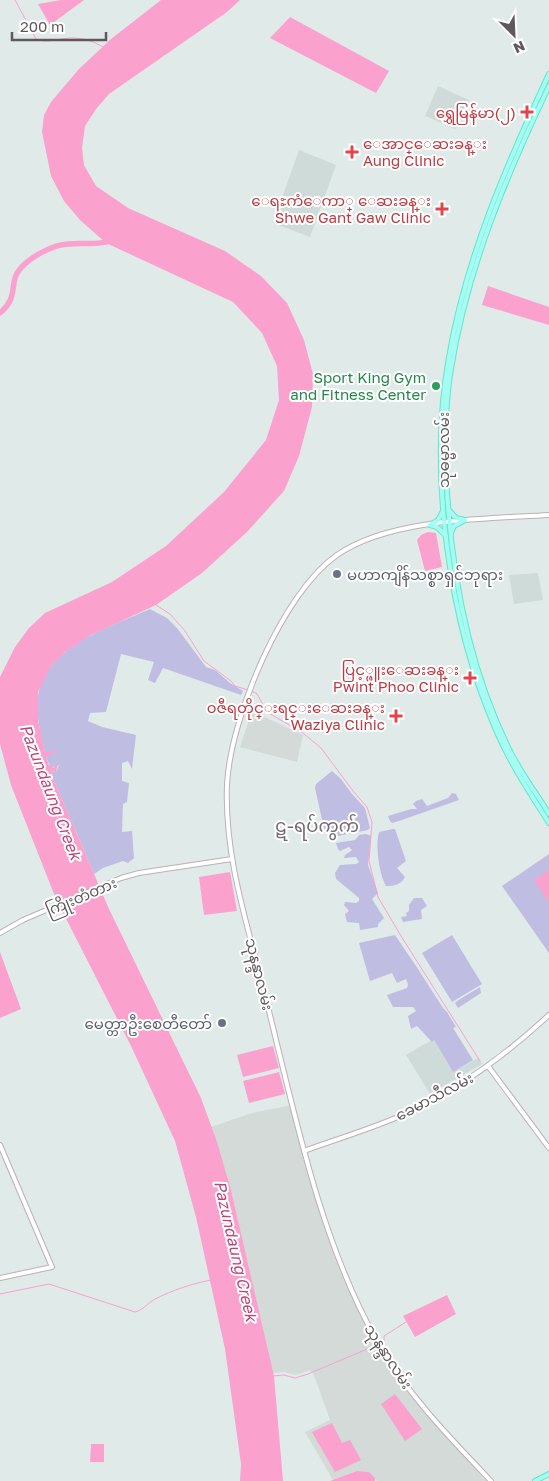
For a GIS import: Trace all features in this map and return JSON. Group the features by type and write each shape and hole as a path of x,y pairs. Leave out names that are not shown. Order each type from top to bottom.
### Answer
{"main road":[{"name":"သုဓမ္မာလမ်း","path":"549,74 508,163 488,215 463,294 448,369 444,471 447,523 457,604 478,681 495,728 507,754 549,823"},
{"name":"သုဓမ္မာလမ်း","path":"448,369 468,295 503,187 549,86"},
{"path":"430,525 438,520 446,508 456,518 465,520"},
{"name":"သုနန္ဒာလမ်း","path":"491,1481 427,1412 404,1382 377,1340 356,1301 346,1277 304,1151 232,859 227,819 227,780 232,750 250,688 289,609 313,576 330,560 348,548 380,534 403,528 465,520 549,515"},
{"path":"430,525 438,527 449,538 454,526 465,520"},
{"name":"သုဓမ္မာလမ်း","path":"449,538 463,617 482,680 510,752 549,814"},
{"name":"ကြိုးတံတား","path":"0,933 23,920 121,878 138,873 232,859"},
{"name":"ခေမာသီလမ်း","path":"304,1151 406,1113 438,1096 488,1066 549,1015"},
{"path":"488,1066 549,1148"},
{"path":"0,1145 52,1267 0,1278"},
{"path":"535,1481 549,1474"}],"shaded area":[{"path":"438,86 469,100 456,129 425,116"},
{"path":"299,150 336,165 310,237 273,223"},
{"path":"538,573 543,600 514,604 509,575"},
{"path":"150,609 167,618 177,628 206,667 215,670 243,691 241,695 163,668 155,683 148,680 154,662 121,654 106,712 90,713 88,721 102,727 136,735 132,769 128,761 122,763 122,781 129,783 127,802 123,804 122,832 132,831 134,858 128,863 123,861 103,868 94,874 50,771 56,772 59,765 51,768 46,757 51,752 45,752 40,730 37,706 39,691 46,675 56,661 69,649 100,630"},
{"path":"252,711 303,735 297,762 240,747"},
{"path":"332,771 365,808 370,828 368,830 333,837 331,833 325,833 315,788 316,784"},
{"path":"452,793 456,794 459,800 399,821 392,823 390,821 388,816 417,809 413,804 416,801 422,799 427,806 448,798"},
{"path":"395,829 406,861 397,868 405,877 397,884 386,886 380,867 378,838 379,832"},
{"path":"366,834 371,836 368,865 378,893 372,899 384,918 378,924 378,927 360,930 359,923 347,922 345,914 349,911 344,905 345,902 356,903 359,901 359,898 336,879 335,873 340,865 356,864 359,862 356,857 344,858 352,850 349,847 340,851 336,843 355,840 359,835"},
{"path":"549,854 549,953 502,886"},
{"path":"414,898 422,898 427,906 421,910 422,919 403,922 401,917 407,916 406,913 409,911 409,905"},
{"path":"395,935 447,1012 456,1027 453,1028 473,1060 453,1072 434,1040 432,1042 417,1026 411,1029 408,1016 416,1011 413,1007 393,1007 387,995 407,988 406,979 397,983 392,973 370,981 359,943"},
{"path":"452,935 482,984 452,1002 422,953"},
{"path":"480,987 481,993 458,1008 455,1003 457,1001"},
{"path":"433,1039 453,1072 478,1058 482,1064 430,1094 406,1055"},
{"path":"293,1105 304,1154 345,1281 377,1346 402,1383 426,1413 489,1481 377,1481 369,1472 357,1471 333,1480 305,1432 330,1420 314,1375 310,1370 295,1375 284,1372 273,1373 231,1190 211,1127 252,1113"}],"water":[{"path":"61,0 84,0 50,25 38,4"},
{"name":"Pazundaung Creek","path":"161,0 240,0 227,12 109,94 85,126 82,148 84,165 96,186 128,208 225,251 261,276 287,303 304,340 313,374 312,407 299,456 284,491 247,532 202,573 156,605 91,635 65,652 51,666 38,692 38,720 45,752 51,752 52,749 55,751 46,757 49,765 53,768 58,764 56,772 50,771 109,909 201,1098 217,1142 231,1190 274,1376 283,1481 240,1481 241,1464 225,1349 196,1217 175,1141 131,1046 56,899 11,785 0,744 0,677 15,647 29,628 45,613 112,582 166,546 224,492 266,440 279,400 277,366 262,333 233,302 106,243 80,220 64,201 51,176 42,132 44,115 51,102 79,69 111,39"},
{"path":"290,17 389,71 376,93 270,38"},
{"path":"488,286 549,307 549,325 482,305"},
{"path":"428,532 436,533 442,567 425,571 417,540 421,535"},
{"path":"549,870 549,902 534,880"},
{"path":"230,872 237,911 204,915 199,877"},
{"path":"0,952 21,1009 0,1018"},
{"path":"273,1046 279,1068 243,1077 237,1055"},
{"path":"279,1072 285,1094 249,1103 243,1081"},
{"path":"447,1295 456,1314 415,1337 403,1316"},
{"path":"395,1394 422,1429 405,1441 381,1404"},
{"path":"332,1423 342,1443 350,1440 361,1460 335,1472 312,1432"},
{"path":"91,1444 104,1444 104,1462 90,1462"},
{"path":"357,1471 369,1472 375,1478 375,1481 330,1481"}],"waterway":[{"path":"15,0 36,39 45,41 67,38 80,39 103,47"},
{"path":"0,313 10,301 15,279 20,269 35,256 48,249 62,245 110,241"},
{"path":"156,605 170,614 185,631 204,661 235,686 248,690"},
{"path":"252,691 257,694 267,712 303,733 321,748 367,807 372,822 369,861 378,897 480,1061"},
{"path":"0,1294 49,1284 135,1312 141,1310 155,1299 169,1293 189,1285 211,1280"},
{"path":"273,1376 284,1375 295,1378 308,1374 384,1342 384,1336 406,1322"}],"place":[{"name":"ရွှေမြန်မာ(၂)","path":"527,112"},
{"name":"ေအာင္ေဆးခန္း Aung Clinic","path":"352,152"},
{"name":"ေရႊကံေကာ္ ေဆးခန္း Shwe Gant Gaw Clinic","path":"442,209"},
{"name":"Sport King Gym and Fitness Center","path":"436,386"},
{"name":"မဟာကျိန်သစ္စာရှင်ဘုရား","path":"337,574"},
{"name":"ပြင့္ဖူးေဆးခန္း Pwint Phoo Clinic","path":"470,678"},
{"name":"၀ဇီရတိုင္းရင္းေဆးခန္း Waziya Clinic","path":"396,716"},
{"name":"မေတ္တာဦးစေတီတော်","path":"222,1023"}],"district":[{"name":"ဋ-ရပ်ကွက်","path":"317,825"}]}
